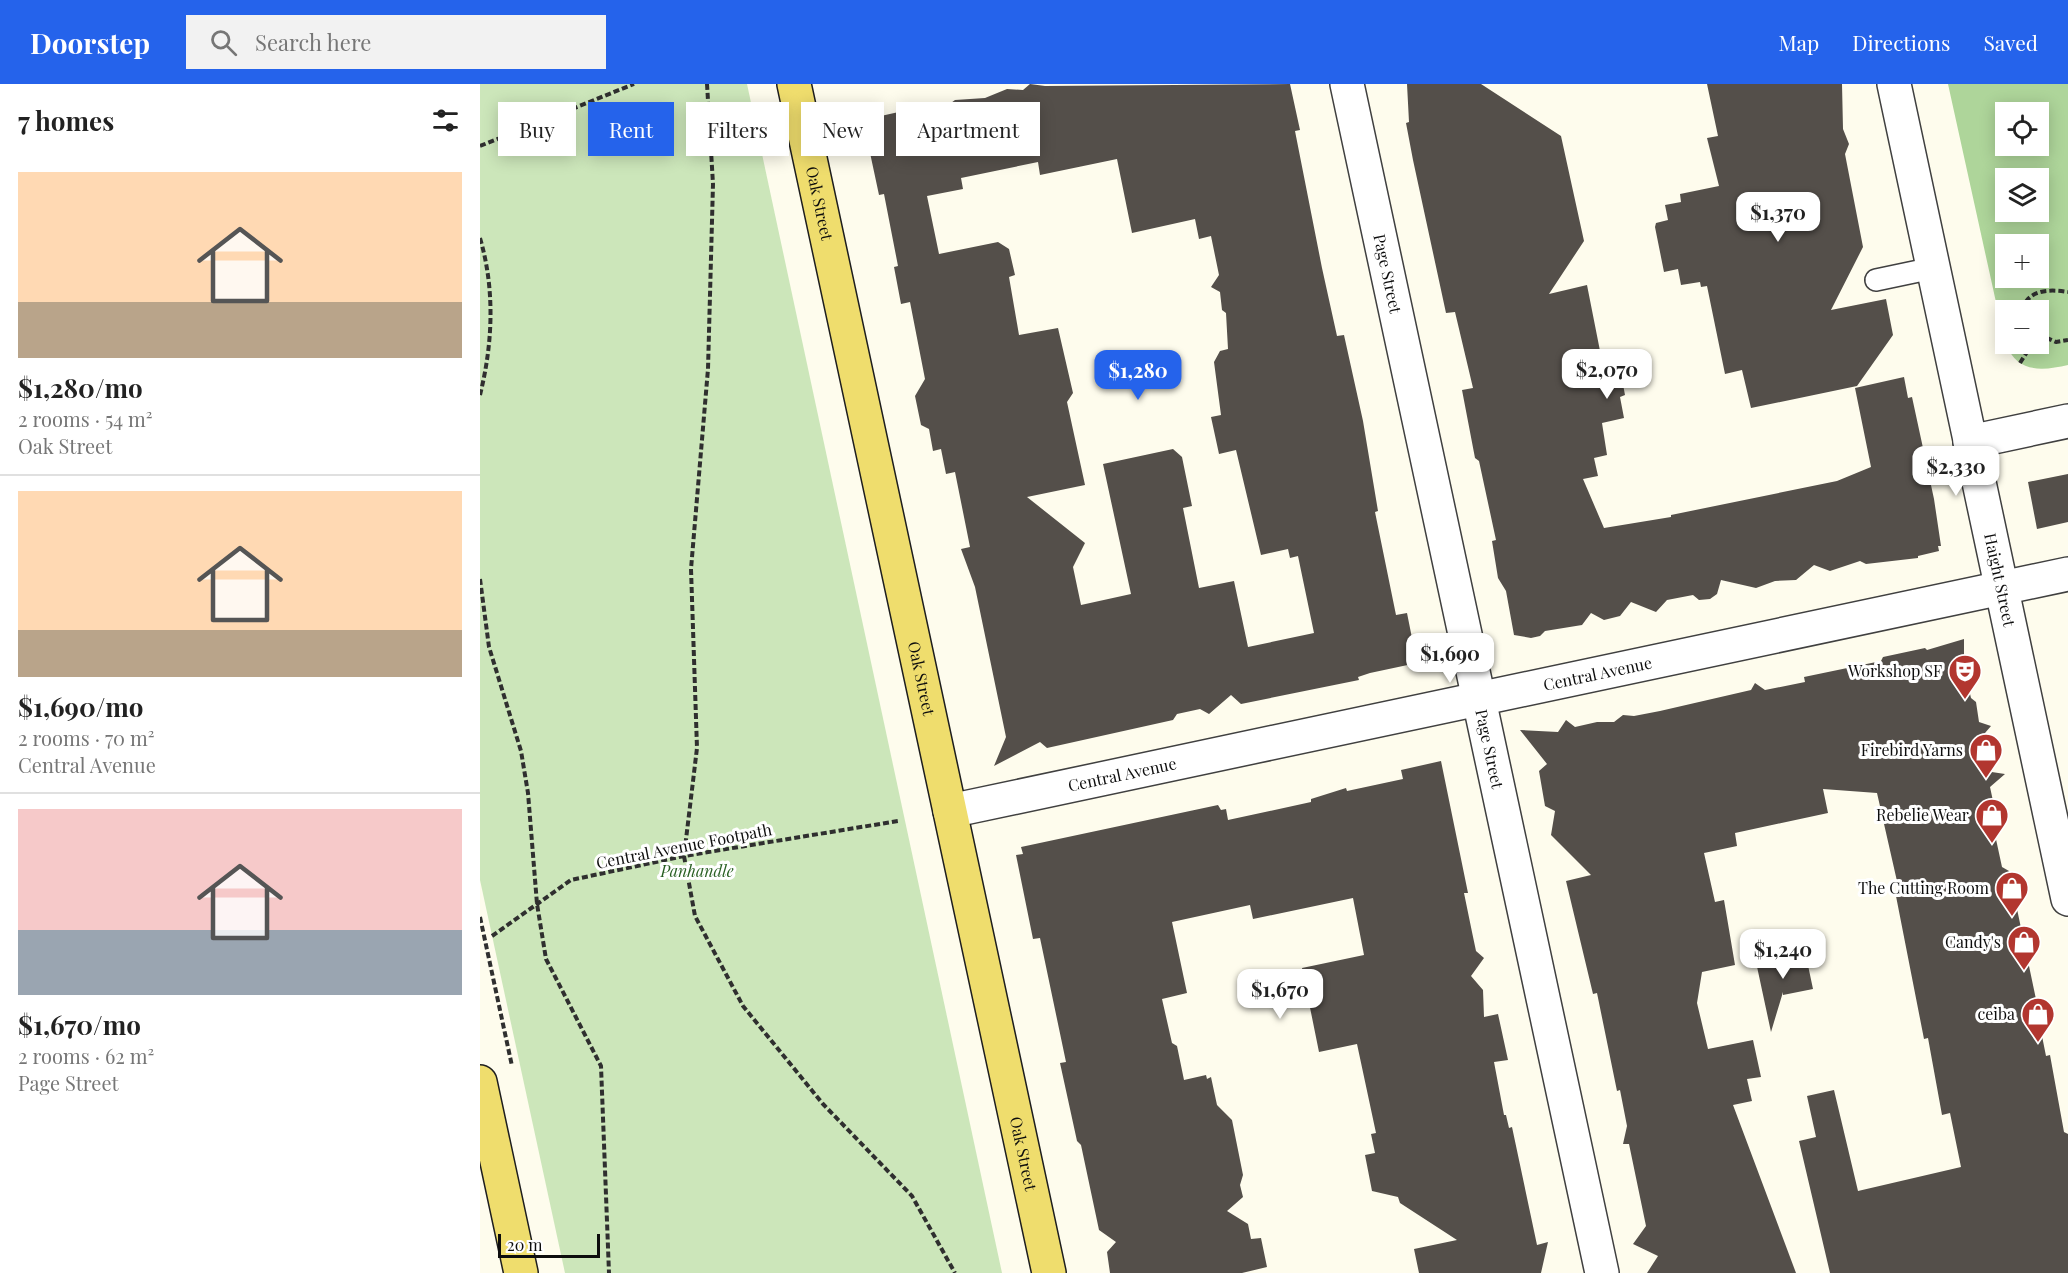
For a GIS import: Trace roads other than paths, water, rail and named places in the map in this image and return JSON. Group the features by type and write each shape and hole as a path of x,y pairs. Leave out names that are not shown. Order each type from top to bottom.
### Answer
{"main road":[{"name":"Oak Street","path":"795,84 1049,1273"},
{"path":"480,1082 521,1273"}],"street":[{"name":"Page Street","path":"1347,84 1602,1273"},
{"name":"Haight Street","path":"1894,84 2068,899"},
{"path":"1970,442 2068,421"},
{"name":"Central Avenue","path":"950,811 2068,574"}],"lane":[{"path":"1876,280 1933,268"}],"place":[{"name":"Workshop SF","path":"1965,700"},
{"name":"Firebird Yarns","path":"1986,779"},
{"name":"Rebelie Wear","path":"1992,844"},
{"name":"The Cutting Room","path":"2012,917"},
{"name":"Candy's","path":"2024,971"},
{"name":"ceiba","path":"2038,1043"}],"park label":[{"name":"Panhandle","path":"697,871"}]}
